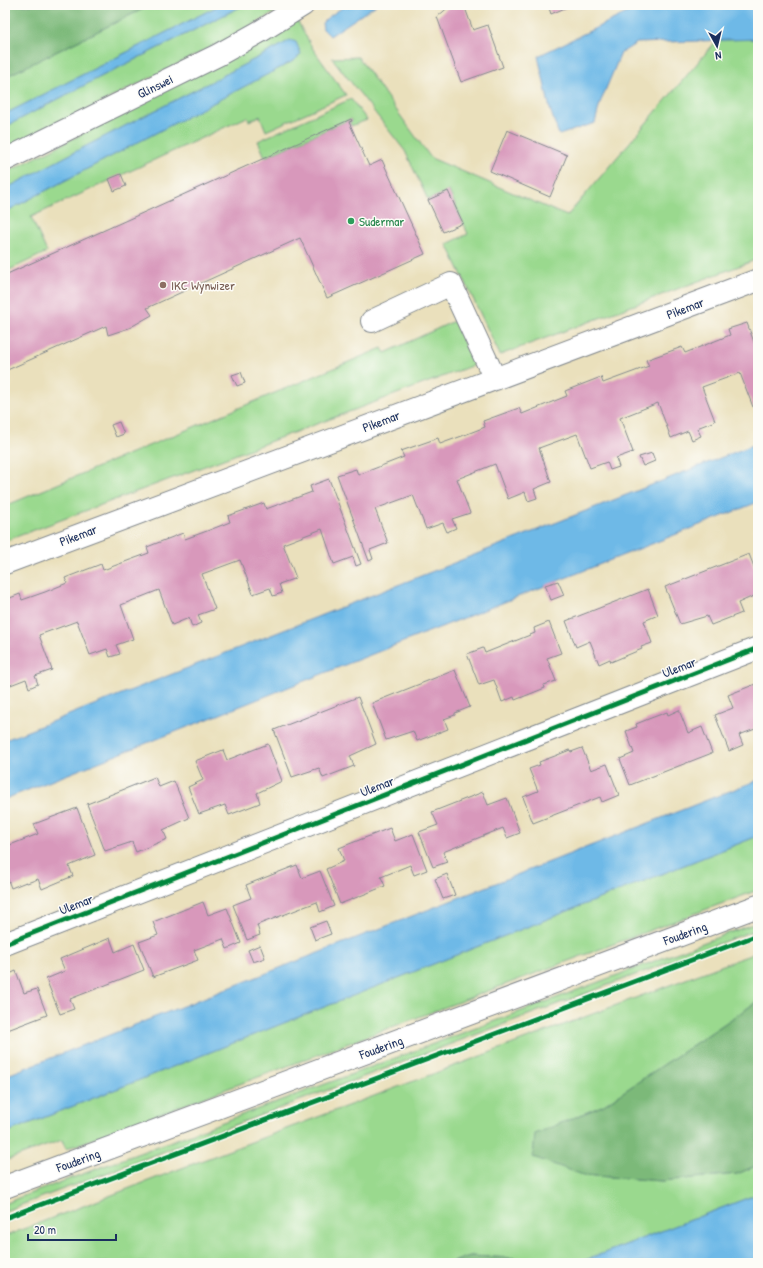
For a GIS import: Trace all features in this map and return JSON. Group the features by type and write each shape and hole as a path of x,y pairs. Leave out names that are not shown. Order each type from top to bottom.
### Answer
{"street":[{"name":"Glinswei","path":"5,160 218,55 303,5"},
{"name":"Pikemar","path":"5,563 758,280"},
{"path":"372,321 451,284 495,379"},
{"name":"Ulemar","path":"5,944 758,648"},
{"name":"Foudering","path":"5,1187 758,906"}],"green space":[{"path":"5,5 151,5 5,77"},
{"path":"151,5 220,5 5,114 5,77"},
{"path":"244,5 287,5 241,32 5,151 5,127 106,74"},
{"path":"295,20 298,22 313,49 346,95 266,131 260,116 249,121 247,117 31,217 47,252 5,272 5,212 295,60 301,54 290,40 5,189 5,173 106,122"},
{"path":"758,39 758,259 500,355 447,244 468,234 449,191 428,200 405,151 332,58 358,57 431,158 567,216 717,40"},
{"path":"351,99 367,120 351,126 349,122 352,121 351,119 265,157 258,141"},
{"path":"454,321 474,365 5,541 5,506 382,348 385,353"},
{"path":"758,836 758,890 66,1149 62,1140 5,1161 5,1133"},
{"path":"758,922 758,929 5,1211 5,1204 18,1198"},
{"path":"758,952 758,1001 604,1105 536,1134 583,1175 662,1181 737,1174 758,1165 758,1194 578,1263 527,1263 513,1258 470,1256 450,1263 5,1263 5,1236"},
{"path":"758,1001 758,1165 737,1174 662,1181 583,1175 533,1157 535,1134 604,1105"},
{"path":"470,1256 513,1258 527,1263 450,1263"}],"water":[{"path":"220,5 244,5 106,74 5,127 5,114"},
{"path":"346,5 376,5 330,36 323,29 322,23"},
{"path":"643,5 758,5 758,39 637,43 621,53 600,103 595,123 559,135 550,109 538,56"},
{"path":"290,40 296,42 301,54 295,60 5,212 5,189"},
{"path":"758,443 758,502 5,799 5,740"},
{"path":"758,780 758,836 5,1133 5,1076"},
{"path":"758,1194 758,1263 578,1263"}],"building":[{"path":"451,5 464,5 473,30 488,25 503,67 461,82 437,17"},
{"path":"548,5 572,5 551,14"},
{"path":"351,119 352,121 349,122 369,166 382,160 425,254 327,298 300,238 147,308 152,315 129,328 108,335 106,326 5,371 5,275"},
{"path":"507,130 567,155 550,197 490,171"},
{"path":"121,174 126,186 114,191 109,179"},
{"path":"448,191 463,223 443,232 428,200"},
{"path":"747,323 758,353 758,405 753,407 740,373 702,387 715,421 697,428 701,436 692,440 688,431 671,438 658,403 620,418 633,452 616,458 619,467 610,470 607,462 590,468 577,434 539,448 551,482 534,489 537,498 528,501 525,492 508,499 495,464 457,479 470,513 452,519 456,528 447,532 443,523 426,529 413,495 375,509 388,543 370,550 373,559 369,561 337,475 356,469 358,475 404,457 401,451 438,438 440,444 462,436 485,427 483,421 519,408 522,414 567,396 565,391 601,377 603,383 649,366 646,360 682,347 685,353 730,335 728,329"},
{"path":"241,372 245,383 237,386 232,375"},
{"path":"119,422 124,434 116,437 111,425"},
{"path":"652,453 655,461 643,466 639,457"},
{"path":"329,479 361,564 356,566 353,557 334,564 322,529 283,544 296,578 279,584 282,593 273,596 270,588 253,594 240,560 202,574 215,609 198,615 201,623 192,627 189,618 172,625 159,590 121,605 133,639 116,645 120,654 110,657 107,649 90,655 77,621 39,635 52,670 35,676 38,684 29,688 26,679 8,686 5,677 5,600 20,594 22,600 45,592 67,583 65,578 101,564 103,570 149,553 147,547 183,533 185,539 230,522 228,516 264,503 266,509 312,492 310,486"},
{"path":"749,554 758,577 758,594 738,603 742,613 711,625 707,616 680,624 665,587"},
{"path":"558,581 564,595 551,600 545,585"},
{"path":"648,589 658,615 644,621 652,643 641,647 642,649 611,662 610,659 599,664 590,641 576,647 566,621"},
{"path":"549,622 561,653 547,658 556,681 544,685 545,688 515,700 514,697 502,702 494,680 479,685 467,654 483,648 485,653 535,633 534,628"},
{"path":"455,670 470,707 444,719 448,729 417,741 413,731 386,740 372,703"},
{"path":"758,683 758,728 739,735 743,745 729,751 715,715 733,708 728,695"},
{"path":"358,697 376,744 350,756 354,766 323,778 319,768 292,777 274,730"},
{"path":"679,710 688,733 702,727 712,753 630,785 620,759 634,753 626,731 637,727 636,724 651,718 667,712 668,715"},
{"path":"268,744 282,781 257,793 260,803 229,815 225,805 199,814 188,787 203,780 195,761 223,750 227,760"},
{"path":"582,748 591,770 607,764 619,795 602,802 600,797 533,823 523,797 538,791 529,769 540,765 539,762 570,750 571,752"},
{"path":"155,777 159,787 174,781 189,818 163,830 167,839 136,852 132,842 105,851 87,804"},
{"path":"483,792 488,805 507,798 520,833 507,838 503,828 443,852 447,862 433,867 419,832 438,825 432,812"},
{"path":"77,808 95,855 69,866 73,876 42,889 38,879 11,888 5,872 5,847 38,834 34,824"},
{"path":"390,828 395,841 413,834 427,870 414,875 410,865 381,877 385,886 340,904 326,869 344,861 339,848"},
{"path":"297,865 302,878 320,871 334,906 320,912 317,902 257,925 260,935 247,940 233,905 251,898 246,885"},
{"path":"447,874 455,895 443,899 435,879"},
{"path":"203,902 208,915 227,908 241,943 227,949 223,939 194,950 198,960 153,977 139,942 158,935 153,922"},
{"path":"326,921 331,934 315,940 310,927"},
{"path":"110,938 115,952 134,944 144,970 70,999 74,1009 60,1014 46,979 65,971 60,959"},
{"path":"260,945 265,958 253,962 248,950"},
{"path":"16,971 24,993 37,989 47,1015 5,1031 5,976"}],"cycle path":[{"path":"5,944 758,648"},
{"path":"5,1218 758,935"}],"place":[{"name":"Sudermar","path":"351,221"},
{"name":"IKC Wynwizer","path":"163,285"}]}
